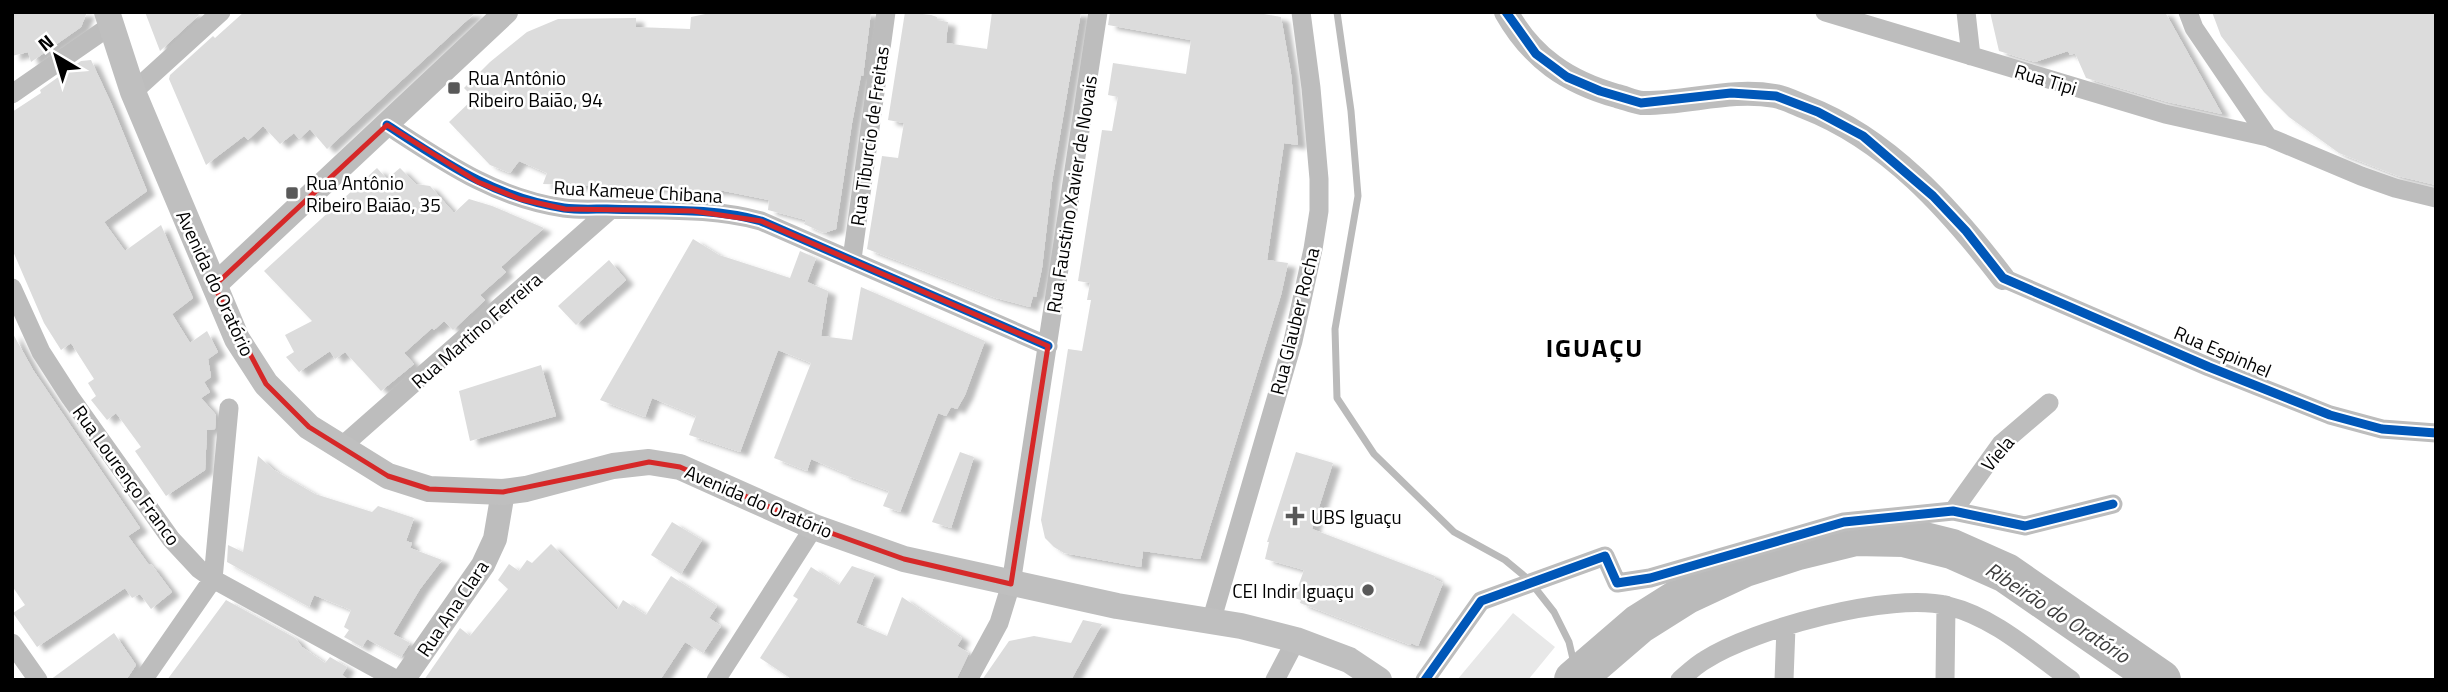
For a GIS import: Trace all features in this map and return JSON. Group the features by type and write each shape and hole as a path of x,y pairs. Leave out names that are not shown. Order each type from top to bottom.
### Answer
{"main road":[{"name":"Avenida do Oratório","path":"108,19 134,92 237,340 266,384 309,427 388,477 429,489 503,492 526,489 613,466 649,462 680,467 814,527 904,559 1117,606 1241,626 1296,640 1349,660 1379,680"}],"street":[{"path":"134,92 220,12"},
{"path":"214,286 506,12"},
{"name":"Rua Tiburcio de Freitas","path":"852,259 886,12"},
{"name":"Rua Faustino Xavier de Novais","path":"968,680 999,623 1011,584 1098,12"},
{"name":"Rua Glauber Rocha","path":"1210,622 1293,341 1319,211 1320,179 1301,12"},
{"path":"1506,12 1536,54 1567,77 1600,91 1641,103 1731,93 1776,96 1818,112 1863,136 1933,196 1966,231 2003,278"},
{"name":"Rua Tipi","path":"1825,12 2165,114 2268,137 2361,176 2436,198"},
{"path":"1966,12 1971,56"},
{"path":"2188,12 2194,28 2268,137"},
{"path":"12,94 108,19"},
{"name":"Rua Kameue Chibana","path":"387,125 478,182 520,199 565,208 733,214 761,221 1048,346"},
{"name":"Rua Martino Ferreira","path":"340,448 610,209"},
{"name":"Rua Espinhel","path":"2003,278 2209,367 2330,415 2382,429 2436,433"},
{"name":"Rua Lourenço Franco","path":"12,288 41,352 78,408 171,539 199,569 397,680"},
{"name":"Viela","path":"1953,511 2001,444 2049,403"},
{"path":"143,680 213,579 229,408"},
{"name":"Rua Ana Clara","path":"403,680 483,565 495,539 503,492"},
{"path":"1425,680 1481,601 1605,556 1617,583 1650,578 1844,522 1953,511 2025,526 2113,504"},
{"path":"716,680 814,527"},
{"path":"1680,680 1706,659 1734,645 1786,627 1872,605 1906,603 1946,605 1990,623 2071,680"},
{"path":"1945,680 1946,605"},
{"path":"1784,680 1786,627"},
{"path":"1275,680 1296,640"},
{"path":"12,643 38,680"}],"highlighted area":[{"path":"387,125 478,182 520,199 565,209 693,211 761,221 1048,346 1011,584 904,559 814,527 680,467 649,462 503,492 429,489 388,476 309,427 266,384 214,286"}],"shaded area":[{"path":"1513,613 1555,647 1528,680 1457,680"}],"building":[{"path":"12,12 87,12 81,27 31,62 28,52 12,56"},
{"path":"145,12 197,12 199,15 160,51"},
{"path":"244,12 476,12 327,149 310,129 299,139 294,133 280,144 263,126 248,140 244,136 206,165 169,79 170,75 213,36 215,38"},
{"path":"715,12 871,12 863,76 861,75 852,123 836,229 824,233 804,224 806,220 768,210 769,200 724,191 543,184 547,173 519,161 510,173 490,165 449,122 474,98 464,88 490,62 527,32 558,19 636,18 636,27 690,29 691,17"},
{"path":"905,12 931,15 937,17 937,20 948,22 946,43 987,49 992,12 1081,12 1052,182 1042,268 1036,297 1033,296 1030,307 996,298 867,249 882,156 898,158 904,123 888,120"},
{"path":"1110,12 1253,12 1281,17 1291,74 1298,145 1284,143 1267,260 1288,263 1281,295 1200,559 1143,551 1141,567 1064,553 1045,538 1041,520 1068,349 1082,351 1091,300 1087,300 1090,283 1078,281 1102,130 1112,131 1118,97 1108,95 1113,63 1186,74 1191,40 1108,25"},
{"path":"1990,12 2165,12 2222,114 2168,102 2086,78 2075,53 2070,55 2068,51 2035,62 1999,51"},
{"path":"2212,12 2436,12 2436,185 2398,176 2339,153 2289,117 2264,92 2221,36"},
{"path":"91,60 147,191 104,222 125,251 161,225 193,298 172,314 190,343 207,331 218,352 208,359 211,377 204,382 210,392 201,398 216,415 215,429 207,430 205,470 166,496 135,451 141,447 116,413 107,420 91,400 96,396 88,383 94,379 71,343 61,350 44,323 12,249 12,112 81,61"},
{"path":"377,168 387,179 400,168 416,184 430,186 454,213 469,199 544,228 501,267 506,272 480,295 485,300 453,330 444,321 404,353 414,364 381,391 345,352 335,359 330,351 299,372 286,357 294,352 285,335 312,321 264,271"},
{"path":"693,239 719,255 790,278 800,251 816,258 807,282 828,291 821,336 852,340 861,287 985,341 957,409 951,407 946,416 938,413 900,512 883,506 889,491 842,474 811,459 807,471 774,458 811,363 778,350 740,452 689,435 696,416 652,398 645,417 600,400"},
{"path":"609,260 626,280 576,325 558,306"},
{"path":"12,332 33,370 140,528 128,536 172,592 151,609 140,594 132,598 125,588 37,647 13,613 25,605 12,586"},
{"path":"541,365 556,416 470,441 459,391"},
{"path":"960,452 974,457 951,528 932,522"},
{"name":"CEI Indir Iguaçu","path":"1296,452 1333,463 1312,529 1435,576 1434,579 1443,583 1418,646 1300,603 1301,600 1294,598 1304,570 1265,559 1267,542"},
{"path":"258,456 274,470 315,494 372,512 378,506 414,518 406,541 412,543 410,548 442,560 420,589 393,634 410,643 401,657 367,639 362,647 344,637 349,630 344,627 351,610 314,595 309,607 227,562 228,545 243,552"},
{"path":"672,522 702,540 681,574 651,555"},
{"path":"551,544 617,610 623,600 646,615 671,576 717,606 709,618 721,626 703,653 685,642 660,680 424,680 460,628 470,636 508,589 498,580 509,564 519,571 527,560 532,563"},
{"path":"852,566 875,574 856,623 887,636 902,597 962,638 957,646 969,653 956,680 793,680 760,658 798,599 793,596 811,567 839,585"},
{"path":"226,600 295,638 302,647 325,663 330,657 347,667 342,675 349,680 167,680"},
{"path":"1083,620 1102,624 1071,680 982,680 1009,641 1034,636 1071,643"},
{"path":"114,633 136,665 126,680 50,680"}],"waterway":[{"path":"1337,12 1351,111 1358,196 1335,329 1337,398 1374,454 1454,532 1505,560 1528,579 1554,612 1569,642 1577,676"},
{"name":"Ribeirão do Oratório","path":"1574,680 1639,624 1685,595 1745,567 1855,536 1904,537 1952,549 2006,573 2161,680"}],"cycle path":[{"path":"1506,12 1536,54 1567,77 1600,91 1641,103 1731,93 1776,96 1818,112 1863,136 1933,196 1966,231 2003,278 2209,367 2330,415 2382,429 2436,433"},
{"path":"387,125 471,177 539,203 575,209 703,212 761,221 1048,346"},
{"path":"1425,680 1481,601 1605,556 1617,583 1650,578 1844,522 1953,511 2025,526 2113,504"}],"place":[{"name":"Rua Antônio Ribeiro Baião, 94","path":"454,88"},
{"name":"Rua Antônio Ribeiro Baião, 35","path":"292,193"},
{"name":"UBS Iguaçu","path":"1295,516"},
{"name":"CEI Indir Iguaçu","path":"1368,590"}],"district":[{"name":"IGUAÇU","path":"1595,347"}]}
